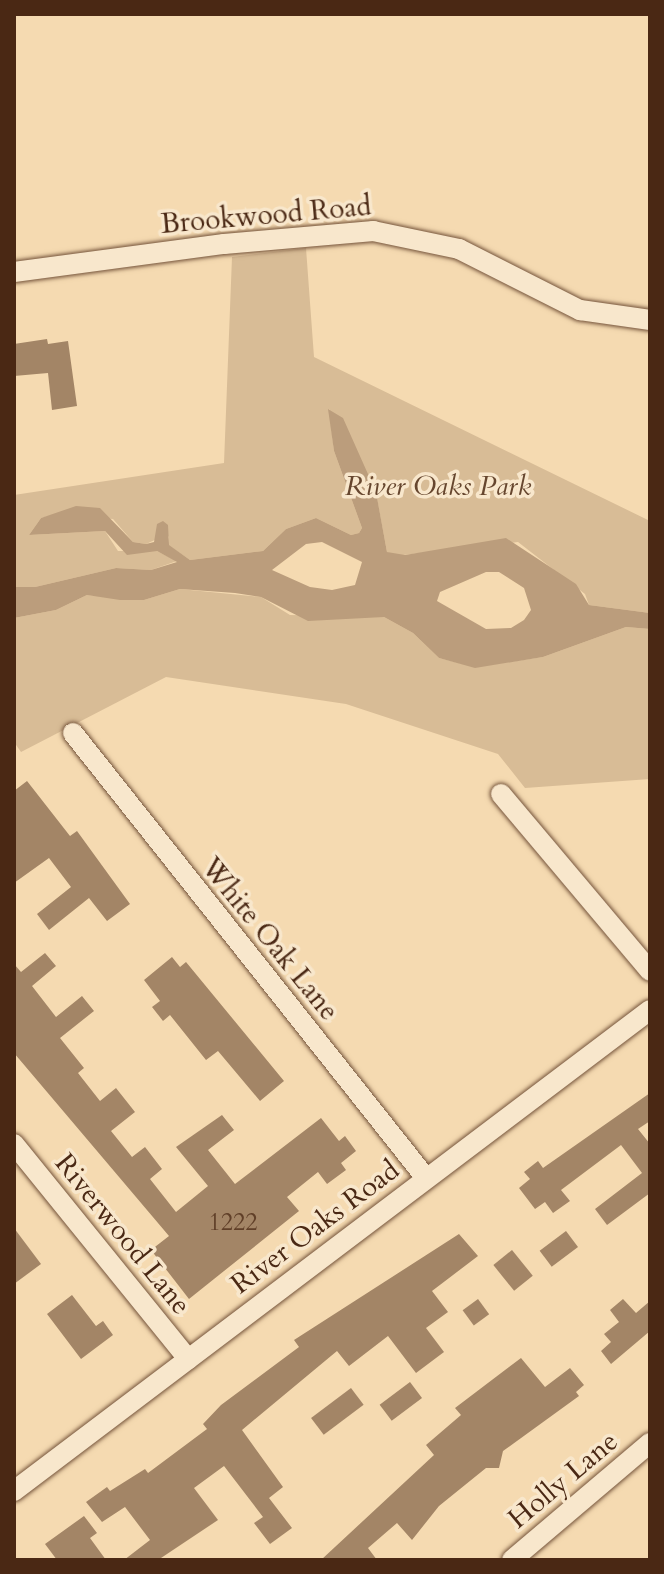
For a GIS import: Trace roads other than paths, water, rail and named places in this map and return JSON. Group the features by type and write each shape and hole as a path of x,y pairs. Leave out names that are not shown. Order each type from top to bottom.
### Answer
{"street":[{"name":"Brookwood Road","path":"14,272 224,244 373,231 459,249 580,310 650,320"},
{"name":"White Oak Lane","path":"73,733 426,1178"},
{"path":"501,794 650,971"},
{"name":"River Oaks Road","path":"14,1491 650,1010"},
{"name":"Riverwood Lane","path":"14,1144 188,1359"},
{"name":"Holly Lane","path":"512,1560 650,1443"}],"park label":[{"name":"River Oaks Park","path":"438,486"}]}
